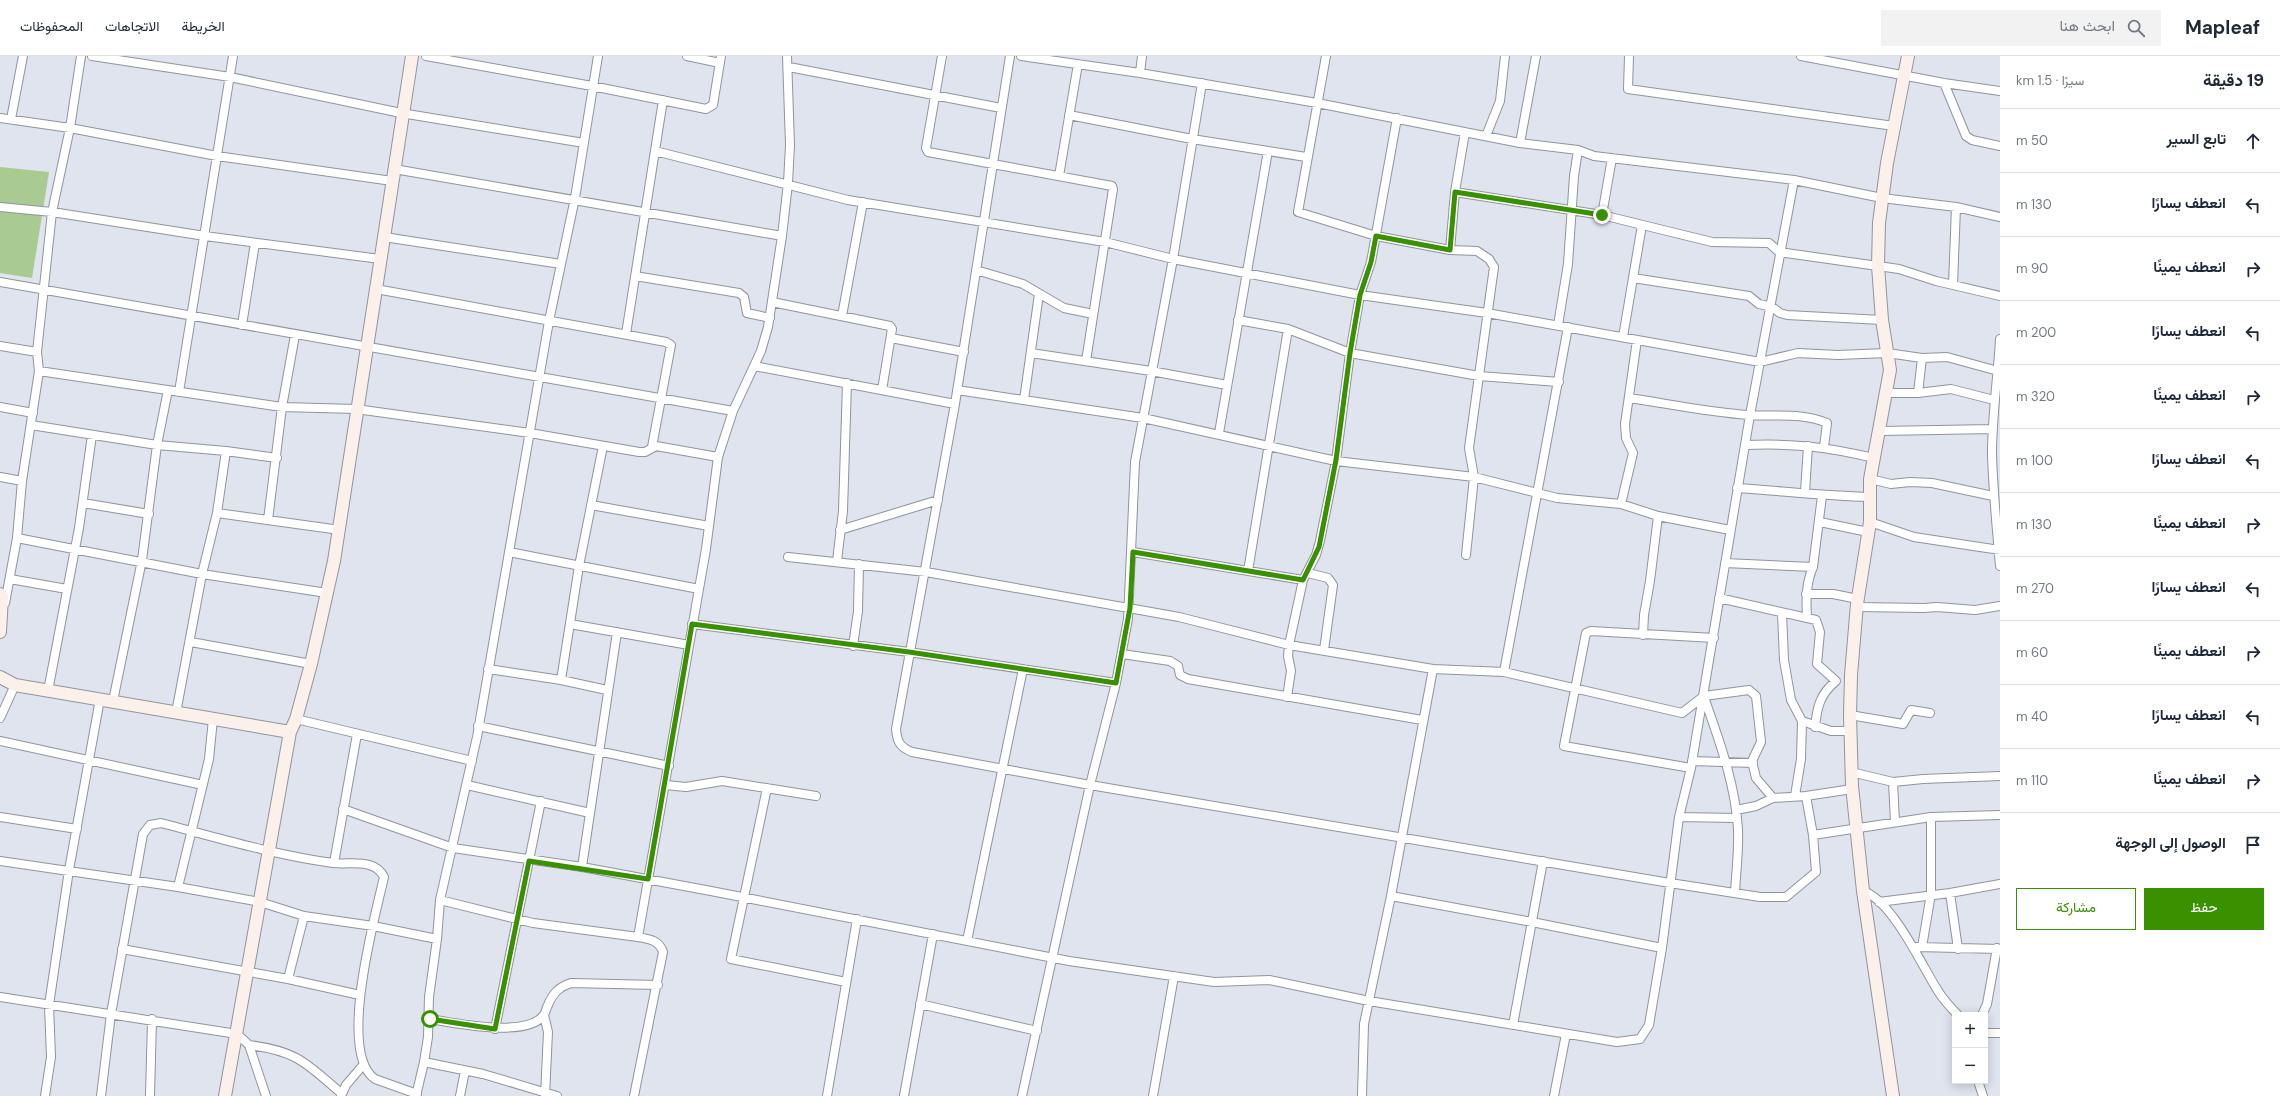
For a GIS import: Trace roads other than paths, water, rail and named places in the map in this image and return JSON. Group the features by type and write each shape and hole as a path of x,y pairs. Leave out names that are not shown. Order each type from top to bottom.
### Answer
{"street":[{"path":"11,119 23,56"},
{"path":"0,632 17,538 22,481 39,371 37,352 52,212 70,128 81,56"},
{"path":"92,56 230,77 401,113 584,143"},
{"path":"179,392 233,56"},
{"path":"225,1096 290,732 296,719 311,664 340,530 356,409 376,289 401,113 412,56"},
{"path":"426,56 710,108 714,104 720,60 687,56"},
{"path":"101,1096 111,1014 134,880 146,829 150,825 161,824 269,851 334,863 373,865 380,870 384,877 360,996 357,1034 364,1064 369,1075 375,1079 416,1095 424,1062 430,1019 429,997 437,939 440,900 472,762 508,552 541,375 549,321 575,198 598,56"},
{"path":"638,937 699,589 718,458 733,411 754,366 765,338 770,318 788,183 790,145 789,67 787,56"},
{"path":"942,56 926,148 928,152 1112,186 1113,189 1086,361"},
{"path":"1010,56 964,352 926,572 909,652 896,729 897,740 904,748 912,752 1090,785 1670,883 1760,896 1786,896 1816,872 1813,835 1806,796"},
{"path":"1021,56 1140,73 1317,103 1486,136 1578,150 1594,156 1794,180 1882,198 1956,207 2000,217"},
{"path":"1140,73 1142,56"},
{"path":"1326,56 1306,157 1298,212 1376,236 1450,250 1481,253 1492,263 1494,272 1487,313 1470,448 1474,477 1466,555"},
{"path":"1486,136 1500,101 1505,56"},
{"path":"1520,142 1536,56"},
{"path":"1629,56 1628,89 1894,126"},
{"path":"1801,56 1944,83 2000,91"},
{"path":"1893,1096 1863,891 1856,830 1851,772 1850,681 1858,603 1869,527 1870,479 1890,370 1882,320 1878,266 1879,223 1894,126 1908,56"},
{"path":"1059,176 1078,64"},
{"path":"789,67 935,94 1001,108"},
{"path":"1022,1096 1090,785 1122,654 1130,608 1133,552 1133,478 1151,371 1173,259 1202,83"},
{"path":"1944,83 1966,136 1972,140 2000,146"},
{"path":"626,334 663,100"},
{"path":"1069,115 1192,139 1306,157"},
{"path":"0,118 70,128 217,156 392,181"},
{"path":"1287,697 1291,671 1288,656 1289,644 1303,580 1308,573 1319,547 1336,460 1350,353 1360,295 1371,262 1397,118"},
{"path":"1450,250 1455,192 1465,132"},
{"path":"1558,325 1568,264 1571,211 1578,150"},
{"path":"655,151 863,202 1105,242 1173,259 1360,295 1487,313 1760,362 1798,353 1838,355 1887,353 1922,358 1946,357 1998,370"},
{"path":"1219,433 1268,152"},
{"path":"1602,215 1612,158"},
{"path":"394,169 575,198 782,236"},
{"path":"343,809 453,848 648,879 1053,958 1214,982 1269,980 1369,1001 1566,1034 1617,1042 1640,1039 1649,1025 1662,948 1679,817 1692,764 1714,638 1737,488 1779,252 1794,180"},
{"path":"1455,192 1602,215 1712,242 1769,243 1779,252 1910,272 1921,277 2000,296"},
{"path":"842,316 863,202"},
{"path":"0,207 52,212 205,236 380,259"},
{"path":"1953,285 1956,207"},
{"path":"1623,337 1642,225"},
{"path":"384,236 561,264"},
{"path":"242,325 255,243"},
{"path":"976,270 1016,281 1064,308 1093,314"},
{"path":"635,276 739,293 744,297 747,313 770,318"},
{"path":"1633,278 1746,296 1752,298 1758,304 1770,307 1787,315 1882,320"},
{"path":"0,282 192,317 541,375 733,411"},
{"path":"376,289 666,342 670,345 652,447"},
{"path":"1024,400 1040,294"},
{"path":"772,302 890,326 892,329 891,338 882,390"},
{"path":"1238,320 1288,330 1350,353 1479,376 1559,382"},
{"path":"1504,672 1539,494 1568,327"},
{"path":"1248,571 1288,330"},
{"path":"268,520 277,458 282,407 295,334"},
{"path":"891,338 964,352"},
{"path":"2000,339 1994,400 1997,410 1993,429 1994,496 2000,566"},
{"path":"1622,504 1633,453 1625,433 1637,340"},
{"path":"0,346 37,352"},
{"path":"1032,354 1151,371 1227,385"},
{"path":"1918,393 1922,358"},
{"path":"754,366 955,404"},
{"path":"39,371 282,407 356,409 530,433 642,452 656,446 718,458"},
{"path":"837,561 840,530 847,383"},
{"path":"1886,393 1918,393 1951,389 1994,400"},
{"path":"113,701 142,560 157,445 168,390"},
{"path":"957,390 1143,418 1219,433 1269,447 1336,460 1474,477 1539,494 1622,504 1658,516 1730,530"},
{"path":"1629,398 1750,415 1790,414 1827,422 1824,446"},
{"path":"0,407 33,413"},
{"path":"31,425 157,445 226,451 277,458"},
{"path":"1880,431 1993,429"},
{"path":"48,691 83,503 92,435"},
{"path":"1745,445 1790,444 1824,446 1874,458"},
{"path":"561,680 602,446"},
{"path":"1805,492 1808,446"},
{"path":"176,713 191,642 202,574 217,513 226,451"},
{"path":"0,478 22,481"},
{"path":"1870,479 1891,484 1910,482 1932,483 1994,496"},
{"path":"1737,488 1805,492 1822,496 1870,497"},
{"path":"1806,617 1806,594 1809,576 1813,567 1820,522 1822,496"},
{"path":"840,530 938,500"},
{"path":"83,503 149,514"},
{"path":"591,505 709,526"},
{"path":"217,513 340,530"},
{"path":"1643,635 1644,615 1658,516"},
{"path":"1820,522 1869,527 1914,537 1999,550"},
{"path":"17,538 142,560 202,574 327,593"},
{"path":"508,552 699,589"},
{"path":"1133,552 1303,580"},
{"path":"788,557 837,561 926,572 1179,617 1289,644 1433,669 1504,672 1574,687 1610,698 1682,713 1704,696 1749,690 1755,693 1761,742 1753,758 1756,778 1773,798"},
{"path":"1725,563 1813,567"},
{"path":"852,646 858,611 859,564"},
{"path":"1308,573 1328,578 1333,585 1324,650"},
{"path":"10,579 67,589"},
{"path":"0,594 2,596 3,613"},
{"path":"1806,594 1833,594 1858,603 1924,608 1937,607 1975,610 2000,606"},
{"path":"1719,598 1816,620 1820,640 1817,648 1818,664 1836,680 1850,681"},
{"path":"1782,613 1784,660 1791,700 1802,721 1801,759 1795,796"},
{"path":"570,624 689,645"},
{"path":"692,624 852,646 909,652 1116,683"},
{"path":"1714,638 1594,631 1586,633 1574,687 1564,746 1692,764 1726,762 1753,763"},
{"path":"582,868 607,690 617,632"},
{"path":"191,642 311,664"},
{"path":"1122,654 1170,661 1178,666 1180,675 1188,679 1422,720"},
{"path":"488,669 561,680 607,690"},
{"path":"967,941 1023,669"},
{"path":"1362,1096 1364,1024 1391,896 1422,720 1433,669"},
{"path":"0,677 15,685 290,732"},
{"path":"1815,727 1817,707 1829,687 1836,680"},
{"path":"0,718 15,685"},
{"path":"1704,696 1726,762 1736,814 1738,830 1735,893"},
{"path":"45,1096 51,1057 49,1004 69,870 100,699"},
{"path":"1850,715 1902,724 1911,710 1930,714"},
{"path":"178,887 190,831 209,759 213,719"},
{"path":"296,719 472,762"},
{"path":"1802,721 1815,727 1832,731 1850,731"},
{"path":"478,726 669,766"},
{"path":"334,863 357,734"},
{"path":"0,741 203,785"},
{"path":"1851,772 1893,782 1923,778 2000,776"},
{"path":"665,785 686,787 722,781 816,796"},
{"path":"1893,782 1895,822"},
{"path":"467,785 590,813"},
{"path":"767,788 731,959 846,982"},
{"path":"1679,817 1736,814 1773,798 1806,796 1852,789"},
{"path":"495,1029 541,801"},
{"path":"1813,835 1856,830 1895,822 1931,817 2000,815"},
{"path":"0,817 77,829"},
{"path":"1922,948 1931,894 1931,817"},
{"path":"0,861 178,887 260,902 304,916 373,926 437,939"},
{"path":"1513,1025 1543,861"},
{"path":"1879,902 1931,894 1950,893 2000,884"},
{"path":"1863,891 1872,894 1903,932 1939,992 1956,1012"},
{"path":"1950,893 1958,949"},
{"path":"1391,896 1662,948"},
{"path":"440,900 533,923 638,937 654,940 661,945 664,952 634,1096"},
{"path":"288,979 304,916"},
{"path":"827,1096 857,919"},
{"path":"904,1096 933,934"},
{"path":"1912,947 1998,949 1987,1004 1983,1012"},
{"path":"122,949 248,974 288,979 360,996"},
{"path":"1153,1096 1174,976"},
{"path":"430,1019 495,1029 531,1023 544,1015 552,996 559,987 571,983 658,985"},
{"path":"0,997 152,1019 237,1034 249,1045 266,1096"},
{"path":"920,1004 1037,1031"},
{"path":"544,1015 548,1032 545,1094"},
{"path":"150,1096 152,1019"},
{"path":"1988,1033 2000,1033"},
{"path":"1554,1096 1566,1034"},
{"path":"249,1045 269,1047 296,1056 341,1095 364,1064"},
{"path":"424,1062 483,1074 545,1094 557,1096"},
{"path":"460,1096 465,1071"},
{"path":"1979,1084 1983,1096"}]}
